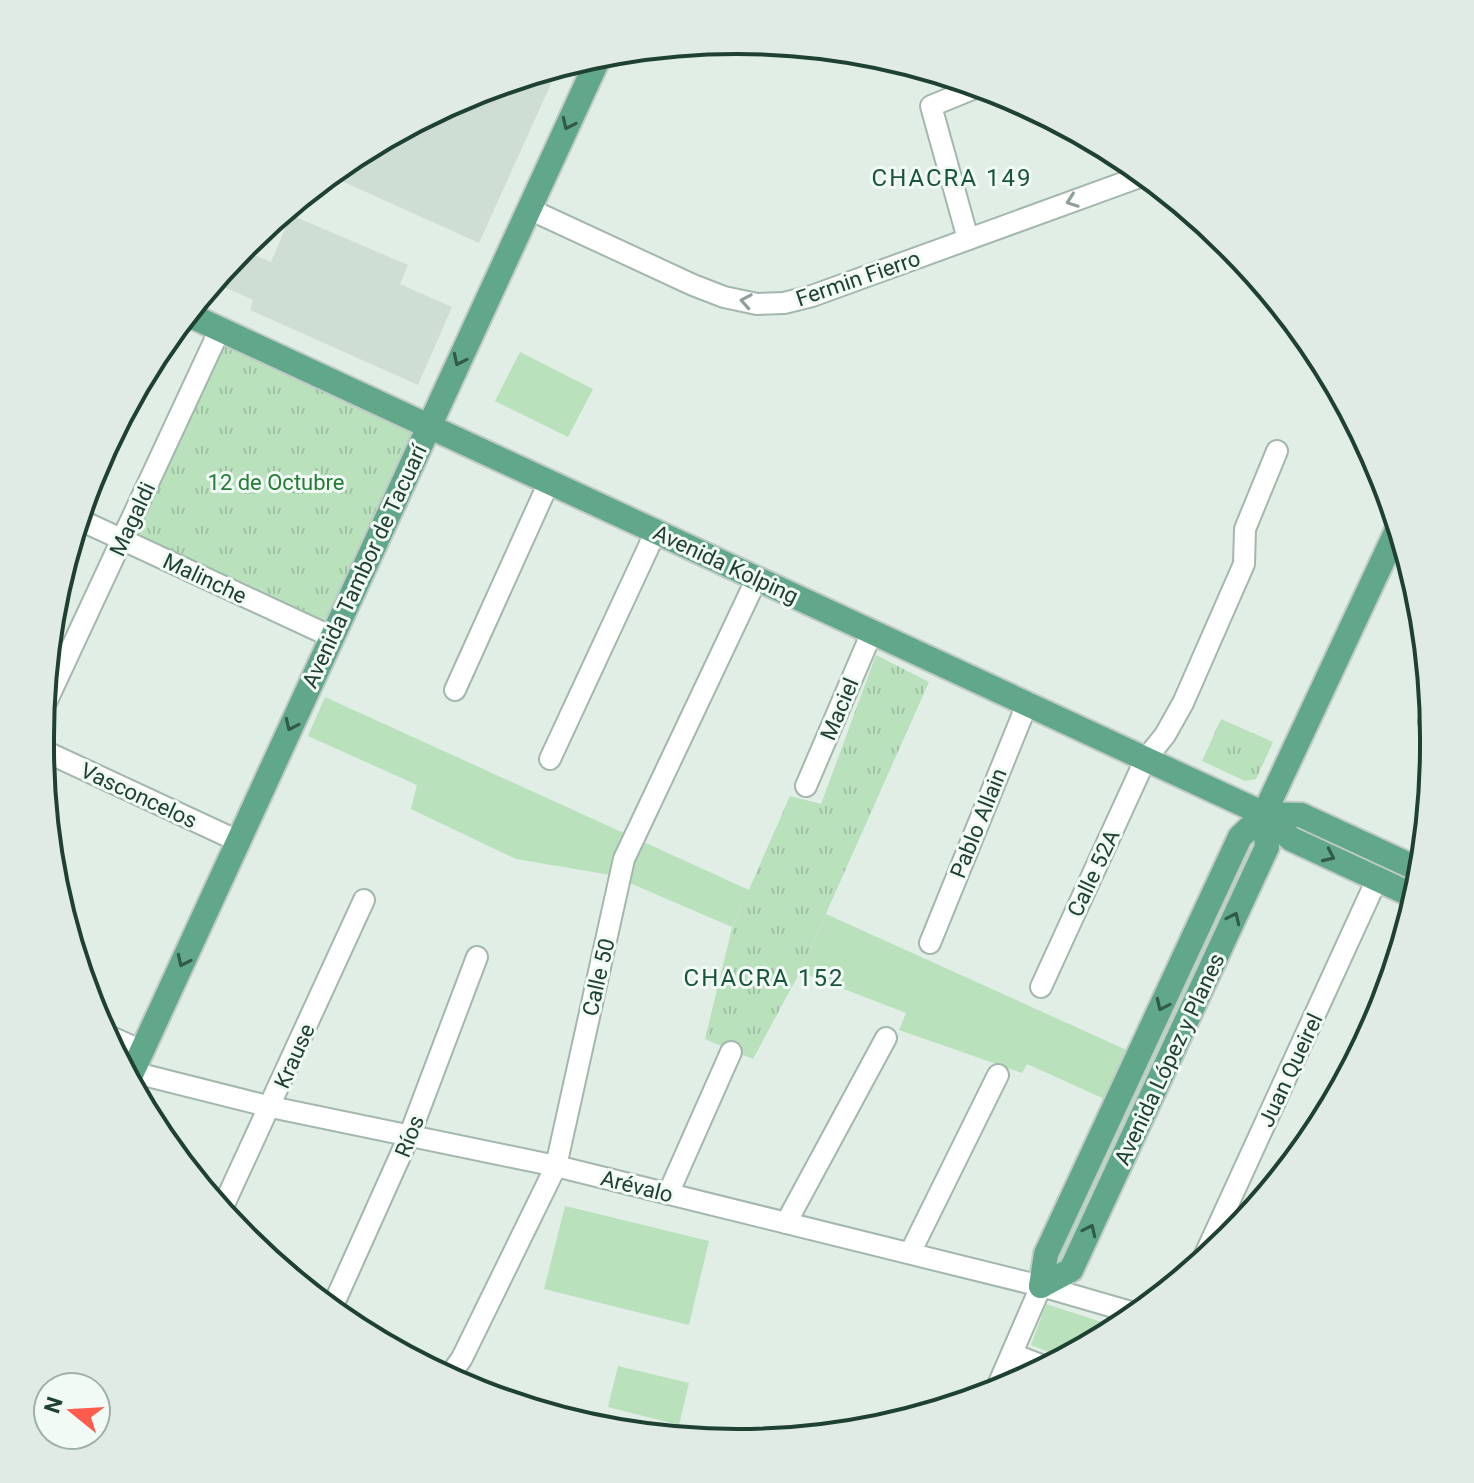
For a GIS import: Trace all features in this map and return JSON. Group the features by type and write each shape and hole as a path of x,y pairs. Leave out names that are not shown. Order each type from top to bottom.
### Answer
{"main road":[{"name":"Avenida Tambor de Tacuarí","path":"134,1067 593,69"},
{"name":"Avenida Kolping","path":"197,319 1264,814 1291,839 1404,892"},
{"name":"Avenida López y Planes","path":"1041,1286 1071,1270 1267,847 1264,814 1392,542"},
{"name":"Avenida Kolping","path":"1264,814 1301,815 1409,865"}],"street":[{"path":"964,93 931,106 968,239"},
{"name":"Fermin Fierro","path":"529,209 724,297 757,304 784,303 812,296 1131,180"},
{"name":"Magaldi","path":"56,680 220,329"},
{"name":"Calle 52A","path":"1041,987 1145,760 1165,735 1183,703 1244,564 1245,529 1277,451"},
{"path":"455,690 549,482"},
{"name":"Malinche","path":"88,524 332,637"},
{"path":"550,759 656,531"},
{"name":"Calle 50","path":"455,1368 556,1166 624,859 757,578"},
{"name":"Maciel","path":"806,786 872,632"},
{"name":"Pablo Allain","path":"930,943 1027,704"},
{"name":"Vasconcelos","path":"54,756 238,841"},
{"name":"Juan Queirel","path":"1214,1235 1377,879"},
{"name":"Krause","path":"226,1200 364,900"},
{"name":"Ríos","path":"336,1299 410,1134 477,957"},
{"path":"786,1223 886,1038"},
{"path":"668,1194 731,1052"},
{"name":"Arévalo","path":"135,1068 271,1107 556,1166 1041,1286 1122,1309"},
{"path":"910,1253 998,1075"},
{"path":"1003,1375 1041,1286"},
{"path":"1012,1354 1033,1362"}],"shaded area":[{"path":"553,79 479,243 341,181 435,124 517,90"},
{"path":"295,217 408,265 400,284 452,307 418,385 250,310 253,300 223,287 253,255 271,262 288,222"}],"green space":[{"name":"12 de Octubre","path":"220,329 429,425 332,637 122,539"},
{"path":"520,352 593,389 568,437 495,401"},
{"path":"876,655 929,682 800,972 753,1059 705,1039 732,928 790,796 821,804"},
{"path":"325,697 749,890 732,927 611,875 516,859 411,809 417,785 308,736"},
{"path":"1221,719 1273,742 1256,779 1245,781 1202,761"},
{"path":"1246,847 1258,850 1065,1265 1055,1261"},
{"path":"826,914 1131,1052 1109,1101 1027,1064 1022,1073 899,1030 906,1013 800,972"},
{"path":"565,1206 709,1241 689,1325 544,1289"},
{"path":"1046,1304 1102,1322 1050,1353 1031,1345"},
{"path":"618,1366 689,1383 679,1425 608,1407"}],"district":[{"name":"CHACRA 149","path":"952,178"},
{"name":"CHACRA 152","path":"764,978"}]}
